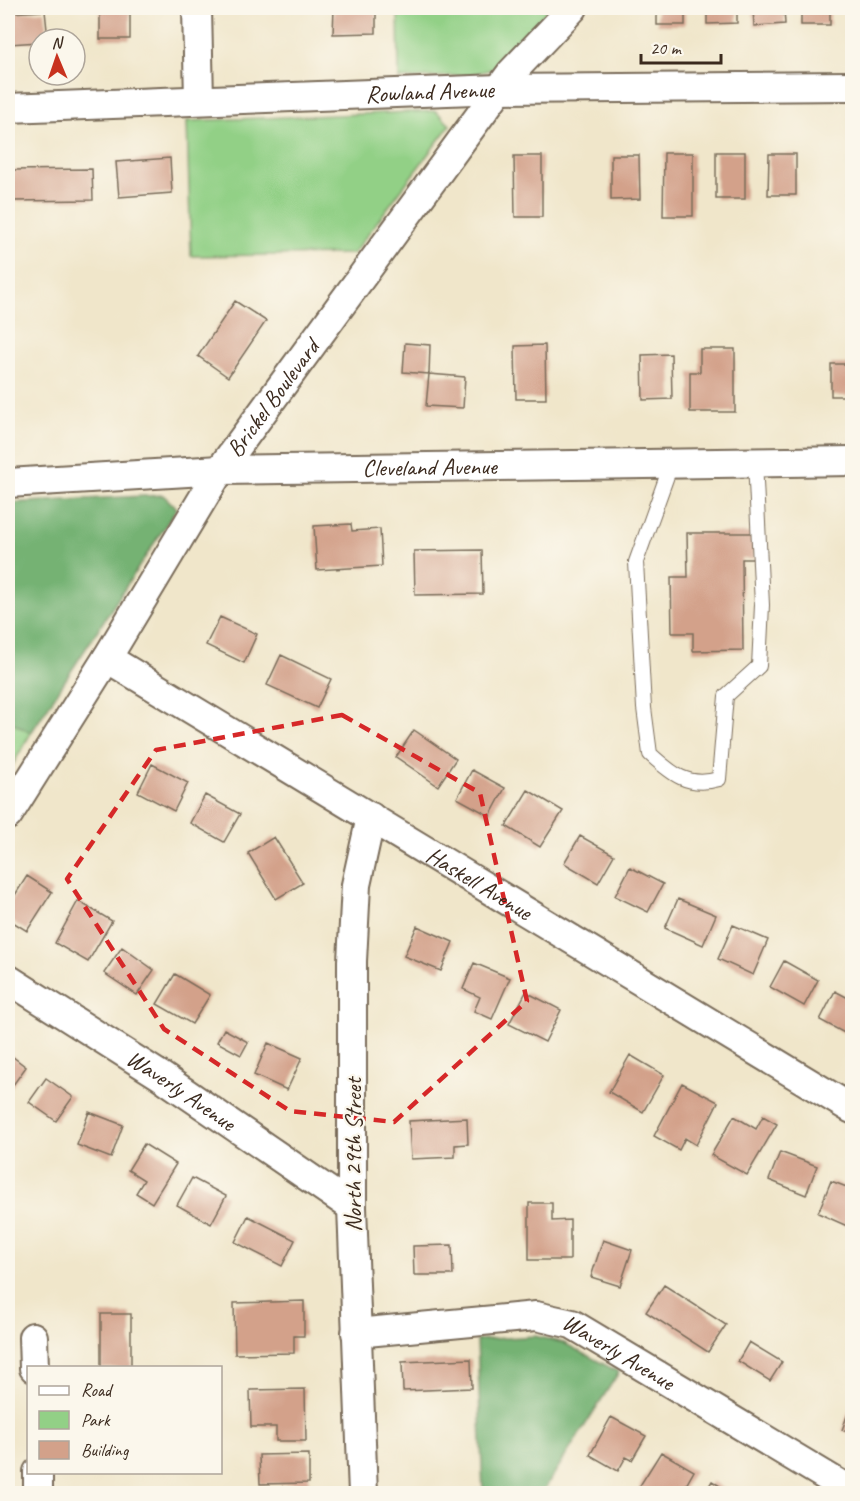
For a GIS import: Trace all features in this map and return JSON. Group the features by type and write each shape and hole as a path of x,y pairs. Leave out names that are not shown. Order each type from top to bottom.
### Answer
{"street":[{"path":"197,8 199,100"},
{"name":"Brickel Boulevard","path":"8,815 107,658 220,470 511,73 573,8"},
{"name":"Rowland Avenue","path":"8,108 499,89 852,86"},
{"name":"Cleveland Avenue","path":"8,483 220,470 852,461"},
{"name":"Haskell Avenue","path":"107,658 852,1109"},
{"name":"North 29th Street","path":"363,1494 352,1207 352,961 356,885 371,817"},
{"name":"Waverly Avenue","path":"8,979 161,1076 352,1207"},
{"name":"Waverly Avenue","path":"356,1332 536,1316 572,1324 839,1484 852,1488"},
{"path":"33,1337 34,1366"},
{"path":"38,1474 38,1494"}],"lane":[{"path":"668,462 668,473 636,562 645,719 650,754 669,772 687,781 705,783 719,779 726,696 759,666 762,604 755,461"}],"highlighted area":[{"path":"342,715 480,793 527,1001 394,1122 290,1111 164,1029 67,879 156,750"}],"green space":[{"path":"398,8 550,8 493,69 470,75 399,79"},
{"path":"436,111 450,125 353,254 191,256 187,121"},
{"path":"163,495 177,508 31,733 8,720 8,503"},
{"path":"8,720 31,733 8,773"},
{"path":"535,1336 564,1343 619,1372 542,1493 483,1493 477,1340"}],"building":[{"path":"100,8 130,8 130,39 100,39"},
{"path":"334,8 376,8 376,33 333,34"},
{"path":"657,8 685,8 685,25 657,25"},
{"path":"707,8 737,8 737,23 707,24"},
{"path":"753,8 784,8 785,24 754,26"},
{"path":"801,8 830,8 830,25 801,25"},
{"path":"45,11 47,27 27,27 27,43 9,44 8,13"},
{"path":"716,152 745,152 745,199 716,199"},
{"path":"664,153 693,153 693,216 663,216"},
{"path":"769,154 796,154 796,195 768,195"},
{"path":"611,155 639,155 640,199 611,200"},
{"path":"514,156 542,156 542,217 515,217"},
{"path":"170,158 172,193 119,197 116,162"},
{"path":"92,169 93,200 12,201 12,170"},
{"path":"235,301 266,321 228,377 198,356"},
{"path":"405,343 430,345 429,374 403,372"},
{"path":"545,345 546,399 516,399 515,346"},
{"path":"700,349 735,349 735,412 690,412 690,372 700,372"},
{"path":"671,354 672,399 643,400 642,355"},
{"path":"831,364 852,364 852,396 831,396"},
{"path":"429,374 465,377 463,408 426,406"},
{"path":"351,524 352,531 380,529 382,566 317,570 314,526"},
{"path":"687,533 754,533 754,559 742,559 743,650 693,651 693,633 672,633 671,577 688,577"},
{"path":"482,550 483,594 415,595 414,551"},
{"path":"220,617 257,634 244,663 206,645"},
{"path":"281,655 331,679 317,708 267,685"},
{"path":"414,730 456,759 438,786 396,757"},
{"path":"152,764 188,783 174,811 138,792"},
{"path":"472,770 505,788 490,816 457,798"},
{"path":"528,790 563,811 540,847 506,826"},
{"path":"205,795 240,814 224,842 190,823"},
{"path":"580,836 614,855 598,883 564,863"},
{"path":"274,837 303,883 276,899 248,853"},
{"path":"630,867 663,884 648,912 615,896"},
{"path":"27,876 52,892 27,931 8,919 8,906"},
{"path":"678,899 716,915 703,945 665,928"},
{"path":"78,901 112,921 88,962 55,943"},
{"path":"733,925 768,940 753,975 718,959"},
{"path":"417,926 453,942 441,971 404,956"},
{"path":"122,947 154,970 137,995 104,973"},
{"path":"784,961 818,980 804,1006 770,987"},
{"path":"474,963 510,978 492,1019 474,1011 480,997 463,989"},
{"path":"175,974 210,995 192,1024 157,1004"},
{"path":"835,991 852,1000 852,1037 820,1020"},
{"path":"526,992 561,1010 545,1042 509,1024"},
{"path":"224,1029 248,1042 241,1055 217,1042"},
{"path":"268,1043 302,1058 287,1090 254,1075"},
{"path":"8,1053 26,1067 8,1092"},
{"path":"630,1055 664,1075 643,1112 609,1092"},
{"path":"46,1078 73,1097 56,1121 29,1102"},
{"path":"682,1083 718,1102 696,1145 685,1138 679,1150 654,1136"},
{"path":"89,1112 123,1125 111,1158 77,1145"},
{"path":"734,1116 756,1129 763,1116 777,1124 747,1175 711,1155"},
{"path":"467,1118 468,1144 455,1145 455,1157 411,1159 409,1121"},
{"path":"144,1144 176,1164 152,1203 136,1193 144,1180 128,1170"},
{"path":"780,1152 817,1166 806,1195 769,1180"},
{"path":"192,1178 226,1196 211,1224 177,1205"},
{"path":"831,1181 852,1189 852,1213 847,1226 818,1213"},
{"path":"529,1203 552,1203 552,1221 570,1220 570,1260 529,1260"},
{"path":"248,1216 295,1240 282,1266 235,1242"},
{"path":"603,1240 632,1250 620,1286 591,1277"},
{"path":"452,1245 453,1275 414,1275 413,1246"},
{"path":"664,1285 726,1325 708,1352 646,1312"},
{"path":"304,1301 304,1336 294,1336 294,1353 235,1354 234,1303"},
{"path":"101,1314 131,1314 131,1366 101,1366"},
{"path":"749,1342 782,1362 770,1381 738,1361"},
{"path":"471,1359 472,1388 403,1391 402,1362"},
{"path":"305,1389 306,1441 276,1441 276,1427 251,1427 250,1390"},
{"path":"852,1402 852,1434 842,1430"},
{"path":"611,1417 646,1436 632,1460 626,1457 618,1471 590,1455"},
{"path":"661,1452 694,1471 681,1494 650,1494 639,1487"},
{"path":"309,1454 309,1483 260,1484 259,1455"},
{"path":"712,1481 732,1494 704,1494"}]}
